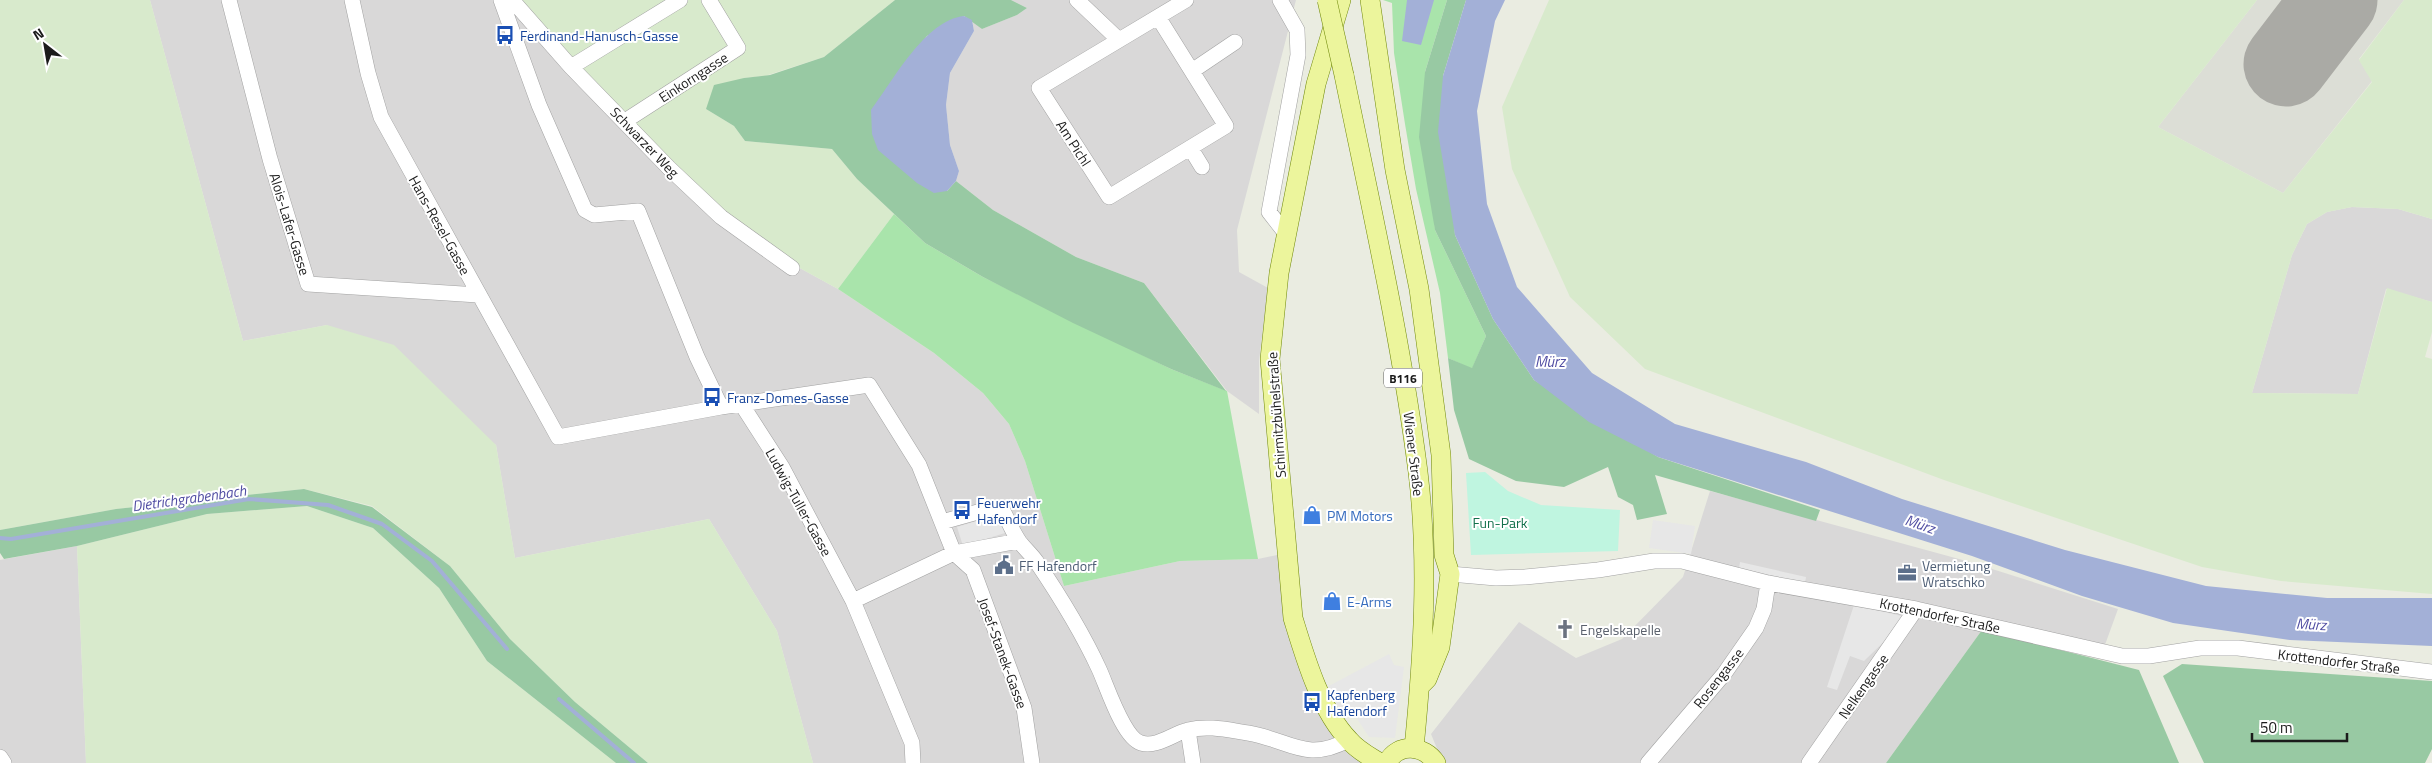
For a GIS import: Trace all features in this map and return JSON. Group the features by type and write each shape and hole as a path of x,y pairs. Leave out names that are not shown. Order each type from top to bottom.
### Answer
{"main road":[{"name":"Wiener Straße","path":"1327,0 1393,311 1418,474 1424,572 1420,686 1414,748"},
{"name":"Schirmitzbühelstraße","path":"1341,0 1316,84 1286,235 1279,273 1270,359 1293,618 1304,657 1321,698 1346,737"},
{"path":"1370,0 1395,170 1419,289 1441,455 1444,555 1450,574 1440,647 1427,679 1420,686"},
{"path":"1346,737 1380,763"},
{"path":"1387,763 1395,753 1414,748 1423,750 1436,763"}],"street":[{"name":"Alois-Lafer-Gasse","path":"229,0 270,159 301,267 308,284 478,295"},
{"name":"Hans-Resel-Gasse","path":"352,0 368,73 381,117 558,437 721,407"},
{"path":"502,0 539,105 585,210 594,215 638,211 697,357 721,407 869,385 919,465 954,553"},
{"name":"Schwarzer Weg","path":"512,0 571,67 669,168 721,217 792,268"},
{"path":"571,67 680,0"},
{"name":"Einkorngasse","path":"625,122 738,48 709,0"},
{"path":"1077,0 1119,40"},
{"name":"Am Pichl","path":"1158,17 1226,126 1191,149 1109,197 1039,88 1186,0"},
{"path":"1280,0 1297,30 1298,55 1269,212 1286,235"},
{"path":"1192,71 1235,42"},
{"path":"1191,149 1202,167"},
{"name":"Ludwig-Tuller-Gasse","path":"742,405 782,467 853,600 912,743 913,763"},
{"path":"942,522 992,508 1001,508 1018,541 1035,560 1069,614 1093,657 1124,726 1132,738 1142,744 1153,744 1188,730 1211,727 1252,734 1316,753 1338,746 1346,737"},
{"path":"853,600 954,553 1018,541"},
{"name":"Josef-Stanek-Gasse","path":"954,553 972,570 1024,708 1032,763"},
{"name":"Krottendorfer Straße","path":"1450,574 1496,578 1525,578 1672,560 1768,583 1916,609 2122,656 2149,656 2200,648 2238,648 2432,672"},
{"name":"Rosengasse","path":"1648,763 1724,674 1756,628 1764,609 1768,583"},
{"name":"Nelkengasse","path":"1809,763 1916,609"},
{"path":"1188,730 1193,763"},
{"path":"0,757 4,763"}],"shaded area":[{"path":"150,0 519,0 765,249 838,289 934,353 983,393 1009,424 1025,461 1064,586 1180,561 1258,559 1287,553 1321,697 1380,763 813,763 777,631 709,519 515,558 496,445 327,325 243,341"},
{"path":"1011,0 1296,0 1237,230 1239,272 1268,288 1259,361 1259,414 1227,391 1144,283 1076,257 993,210 956,181 959,171 950,145 946,105 950,73 974,31 972,20 982,29 1017,15 1027,8"},
{"path":"2257,0 2404,0 2359,59 2372,81 2283,193 2158,127"},
{"path":"2352,207 2398,209 2432,219 2432,302 2386,289 2358,394 2252,393 2292,255 2307,224 2327,212"},
{"path":"1710,491 1970,562 2118,609 2102,653 1982,630 1886,763 1443,763 1431,734 1519,622 1576,658 1622,639 1683,577"},
{"path":"999,514 1005,533 963,546 957,527"},
{"path":"1653,520 1695,526 1691,554 1649,548"},
{"path":"77,546 86,763 0,763 0,560"},
{"path":"1740,562 1806,577 1805,583 1739,568"},
{"path":"1854,605 1906,617 1897,629 1864,661 1850,656 1837,690 1827,687"},
{"path":"1389,654 1394,665 1404,667 1395,738 1369,737 1354,714 1346,719 1327,687"}],"green space":[{"path":"0,0 150,0 243,341 327,325 394,345 496,445 515,558 709,519 777,631 813,763 648,763 575,702 510,639 450,566 372,506 304,489 116,509 0,530"},
{"path":"519,0 895,0 824,57 765,76 744,78 706,109 734,126 745,141 832,149 857,179 894,214 838,289 765,249 721,217"},
{"path":"895,0 1011,0 1027,8 1017,15 982,29 964,16 927,36 891,83 947,191 956,181 993,210 1076,257 1144,283 1226,391 1171,369 1073,323 983,277 925,243 857,179 832,149 745,141 734,126 706,109 714,85 744,78 770,75 824,57"},
{"path":"1383,0 1447,0 1425,72 1435,230 1486,336 1472,369 1448,358 1440,293 1416,189 1405,124 1394,53 1392,3"},
{"path":"1447,0 1466,0 1443,76 1455,235 1493,319 1534,380 1658,457 1820,510 1816,521 1655,475 1667,514 1637,520 1633,505 1618,497 1608,467 1564,487 1516,481 1469,459 1454,410 1448,358 1472,368 1486,336 1435,230 1419,137 1425,72"},
{"path":"1549,0 2257,0 2158,127 2283,193 2372,82 2359,60 2404,0 2432,0 2432,219 2398,209 2352,207 2327,212 2307,224 2292,255 2252,393 2358,394 2387,288 2432,302 2432,332 2425,357 2432,359 2432,594 2281,581 2202,567 1944,480 1645,369 1570,297 1512,169 1502,107"},
{"path":"894,214 925,243 983,277 1171,369 1227,391 1258,559 1180,561 1064,586 1025,461 1009,424 983,393 934,353 838,289"},
{"name":"Fun-Park","path":"1485,472 1508,491 1541,505 1620,510 1618,551 1471,555 1466,473"},
{"path":"304,489 372,507 450,566 510,639 575,702 648,763 616,763 487,661 439,588 373,528 307,506 207,514 77,546 4,559 0,553 0,530 116,509"},
{"path":"307,506 373,528 439,588 487,661 616,763 86,763 77,546 207,514"},
{"path":"1982,630 2139,670 2179,763 1886,763"},
{"path":"2182,664 2432,681 2432,749 2425,763 2204,763 2163,676"}],"water":[{"path":"1407,0 1434,0 1421,45 1402,41"},
{"name":"Mürz","path":"1466,0 1505,0 1495,21 1477,111 1487,204 1517,287 1592,373 1675,424 1806,462 1902,499 2065,550 2206,586 2327,598 2432,598 2432,646 2290,640 2173,623 2082,596 1972,556 1658,457 1589,422 1534,380 1493,319 1455,235 1438,132 1443,76"},
{"path":"964,16 972,20 974,31 950,73 946,105 950,145 959,171 956,181 947,191 934,193 917,183 878,150 872,134 871,110 923,40 936,28 950,20"}],"waterway":[{"name":"Dietrichgrabenbach","path":"0,538 11,539 249,499 328,505 382,524 432,561 507,649"},
{"name":"Dietrichgrabenbach","path":"559,699 634,763"}],"runway":[{"path":"2286,64 2335,0"}],"place":[{"name":"Ferdinand-Hanusch-Gasse","path":"505,35"},
{"name":"Franz-Domes-Gasse","path":"712,397"},
{"name":"Feuerwehr Hafendorf","path":"962,510"},
{"name":"PM Motors","path":"1312,515"},
{"name":"FF Hafendorf","path":"1004,565"},
{"name":"Vermietung Wratschko","path":"1907,573"},
{"name":"E-Arms","path":"1332,601"},
{"name":"Engelskapelle","path":"1565,629"},
{"name":"Kapfenberg Hafendorf","path":"1312,702"}]}
